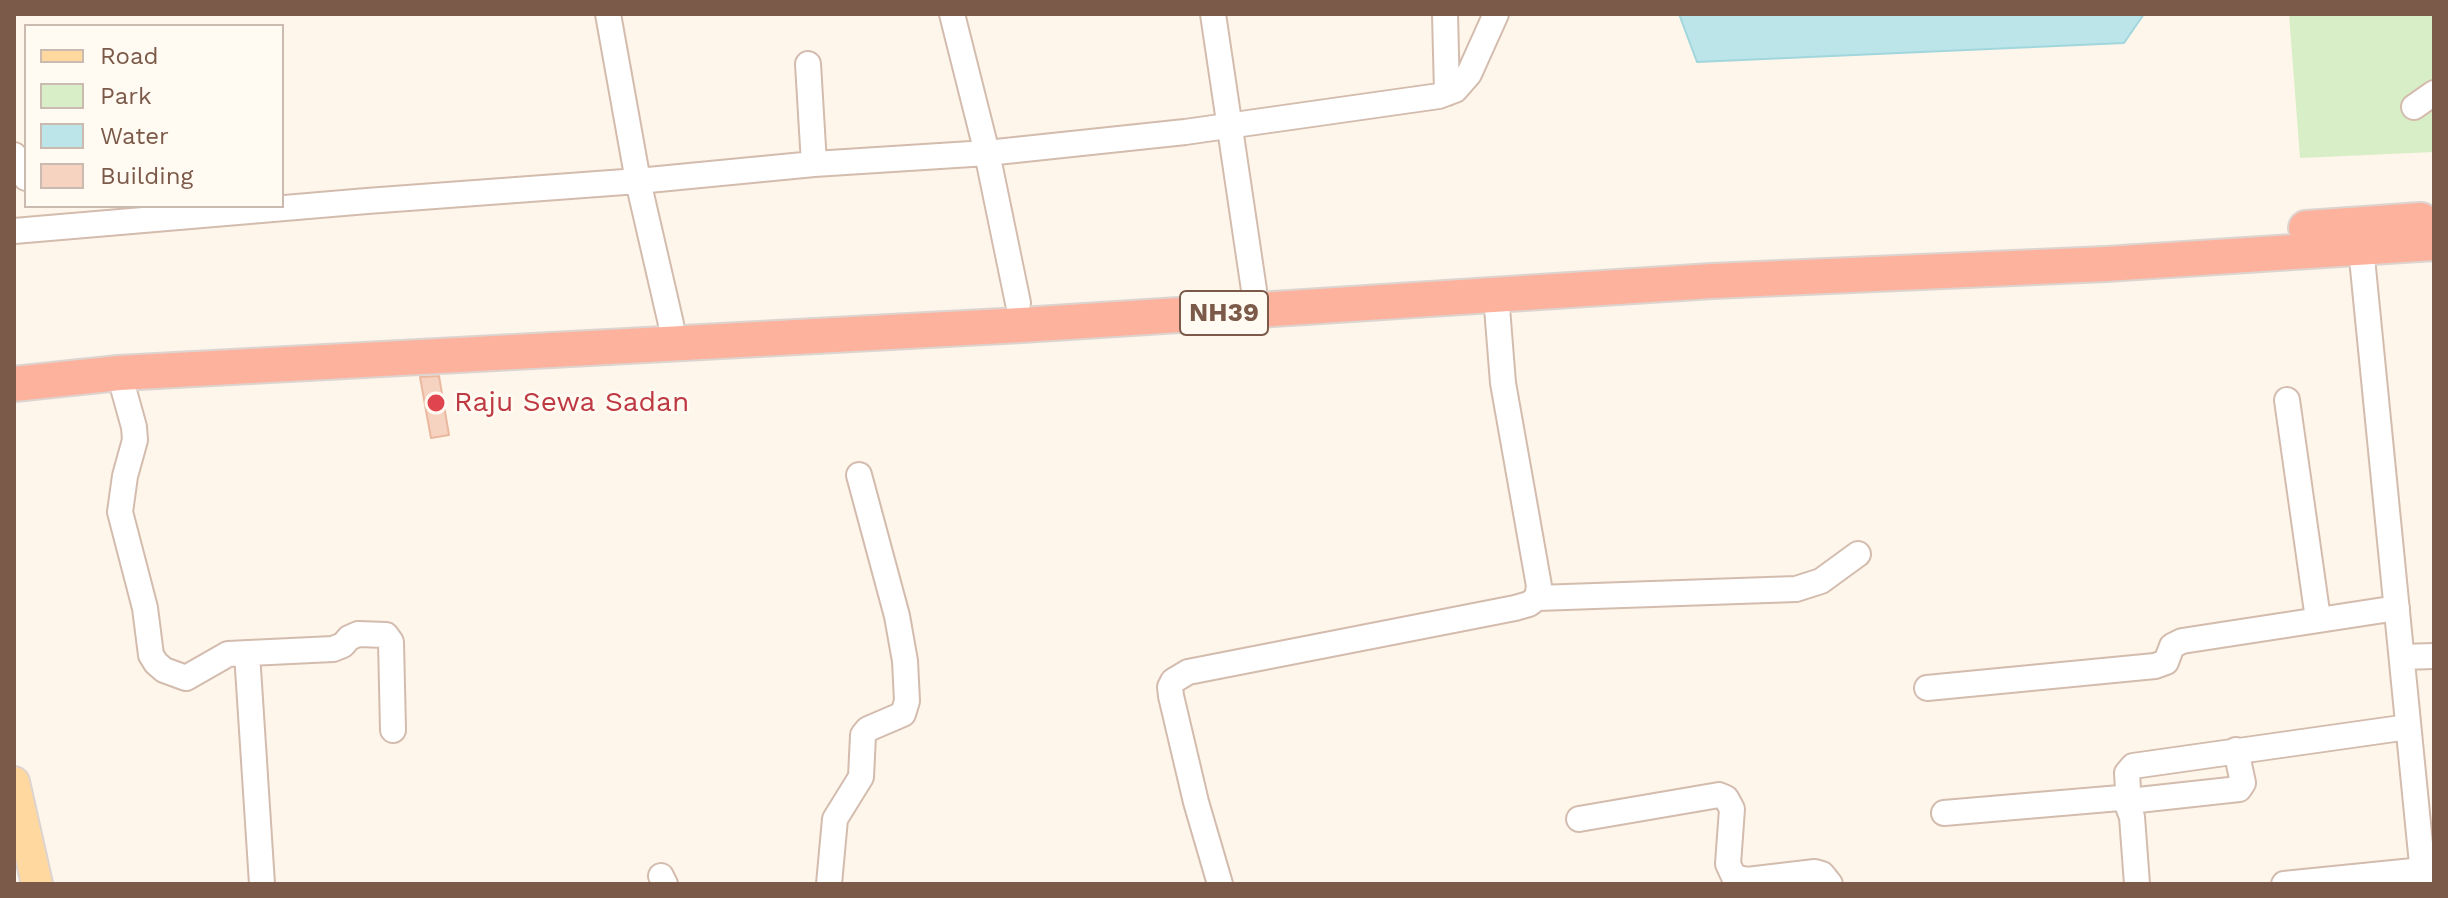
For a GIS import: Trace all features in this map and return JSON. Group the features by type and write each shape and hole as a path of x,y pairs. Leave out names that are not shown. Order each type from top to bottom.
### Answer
{"highway":[{"name":"NH39","path":"14,362 1254,290 1655,263 2167,238 2434,219"},
{"name":"NH39","path":"14,384 119,373 906,332 1712,281 2106,264 2434,243"}],"main road":[{"path":"14,782 37,884"}],"street":[{"path":"608,14 638,181 671,324"},
{"path":"952,14 987,153 1018,303"},
{"path":"1213,14 1254,290"},
{"path":"1445,14 1447,93"},
{"path":"284,202 638,181 814,164 987,153 1185,132 1447,93 1455,90 1469,74 1496,14"},
{"path":"808,64 814,164"},
{"path":"2414,107 2434,93"},
{"path":"14,155 24,174"},
{"path":"14,231 46,216 181,208"},
{"path":"2284,884 2423,877 2361,248"},
{"path":"1496,295 1503,383 1539,586 1537,598"},
{"path":"119,373 135,440 125,476 120,512 145,608 151,655 164,670 186,678 228,654 333,649 358,634 386,635 391,642 393,730"},
{"path":"2287,400 2318,619"},
{"path":"829,884 835,819 861,777 863,735 868,729 903,714 907,701 905,661 897,616 859,475"},
{"path":"1220,884 1196,802 1171,696 1173,681 1188,672 1515,608 1537,598 1796,589 1821,581 1858,554"},
{"path":"1927,688 2155,666 2166,662 2172,646 2182,641 2397,608"},
{"path":"247,653 262,884"},
{"path":"2402,657 2434,656"},
{"path":"2137,884 2127,773 2133,766 2408,727"},
{"path":"1944,813 2111,797 2129,804 2239,789 2243,783 2236,750"},
{"path":"1579,819 1719,795 1726,798 1732,809 1728,864 1734,877 1747,880 1815,872 1822,874 1830,884"}],"green space":[{"path":"2289,14 2434,14 2434,152 2300,158"}],"water":[{"path":"1679,14 2144,14 2124,43 1697,62"}],"building":[{"path":"439,376 449,435 431,438 420,377"}],"place":[{"name":"Raju Sewa Sadan","path":"436,403"}]}
